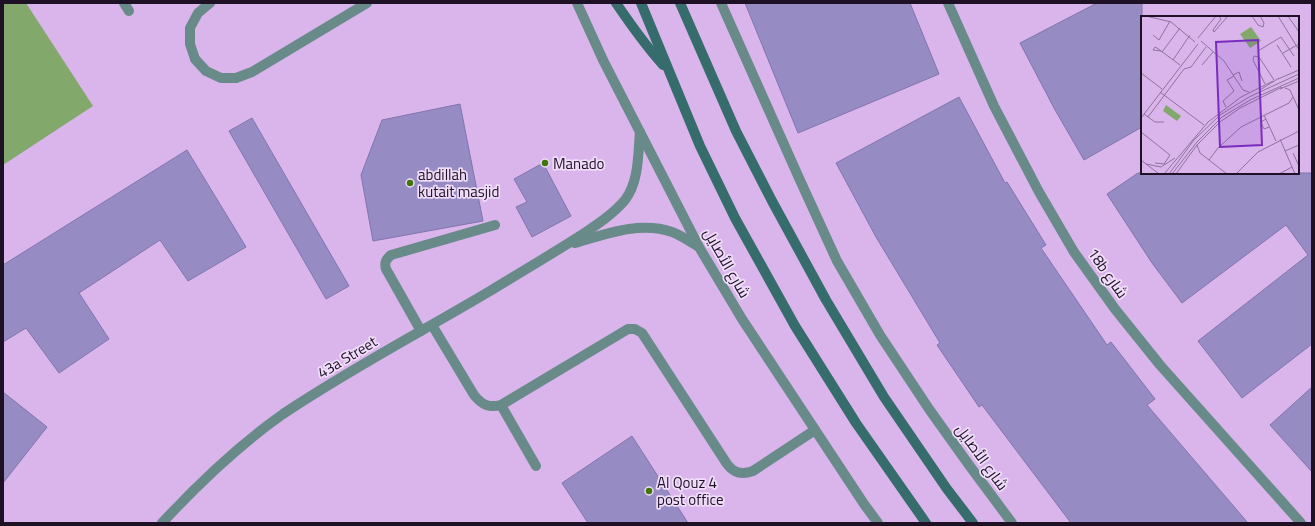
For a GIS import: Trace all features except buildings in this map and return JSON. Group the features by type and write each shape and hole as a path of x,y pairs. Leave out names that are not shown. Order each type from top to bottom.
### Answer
{"main road":[{"path":"616,3 647,47 669,71"},
{"path":"641,3 700,146 735,218 795,326 856,423 926,523"},
{"path":"680,3 736,131 772,202 826,300 884,397 947,489 973,523"}],"street":[{"path":"210,3 198,13 190,28 190,44 195,59 206,71 221,78 236,78 252,72 368,3"},
{"name":"شارع الأصايل","path":"577,3 603,60 699,247 742,319 878,523"},
{"name":"شارع الأصايل","path":"721,3 799,178 838,261 880,335 925,403 1012,523"},
{"name":"18b شارع","path":"948,3 994,106 1038,192 1074,252 1115,309 1160,365 1301,523"},
{"name":"43a Street","path":"162,523 213,471 247,441 283,414 346,375 567,245 616,210 626,198 633,184 640,132"},
{"path":"422,330 386,269 385,265 388,258 391,255 495,225"},
{"name":"43a Street","path":"567,245 607,234 639,228 672,232 699,247"},
{"path":"432,325 474,395 479,402 486,405 501,405 621,332 628,329 635,329 642,333 732,470 745,474 752,471 815,430"},
{"path":"501,405 536,466"}],"green space":[{"path":"3,3 26,3 93,106 3,165"}],"place":[{"name":"Manado","path":"545,163"},
{"name":"abdillah kutait masjid","path":"410,183"},
{"name":"Al Qouz 4 post office","path":"649,491"}]}
